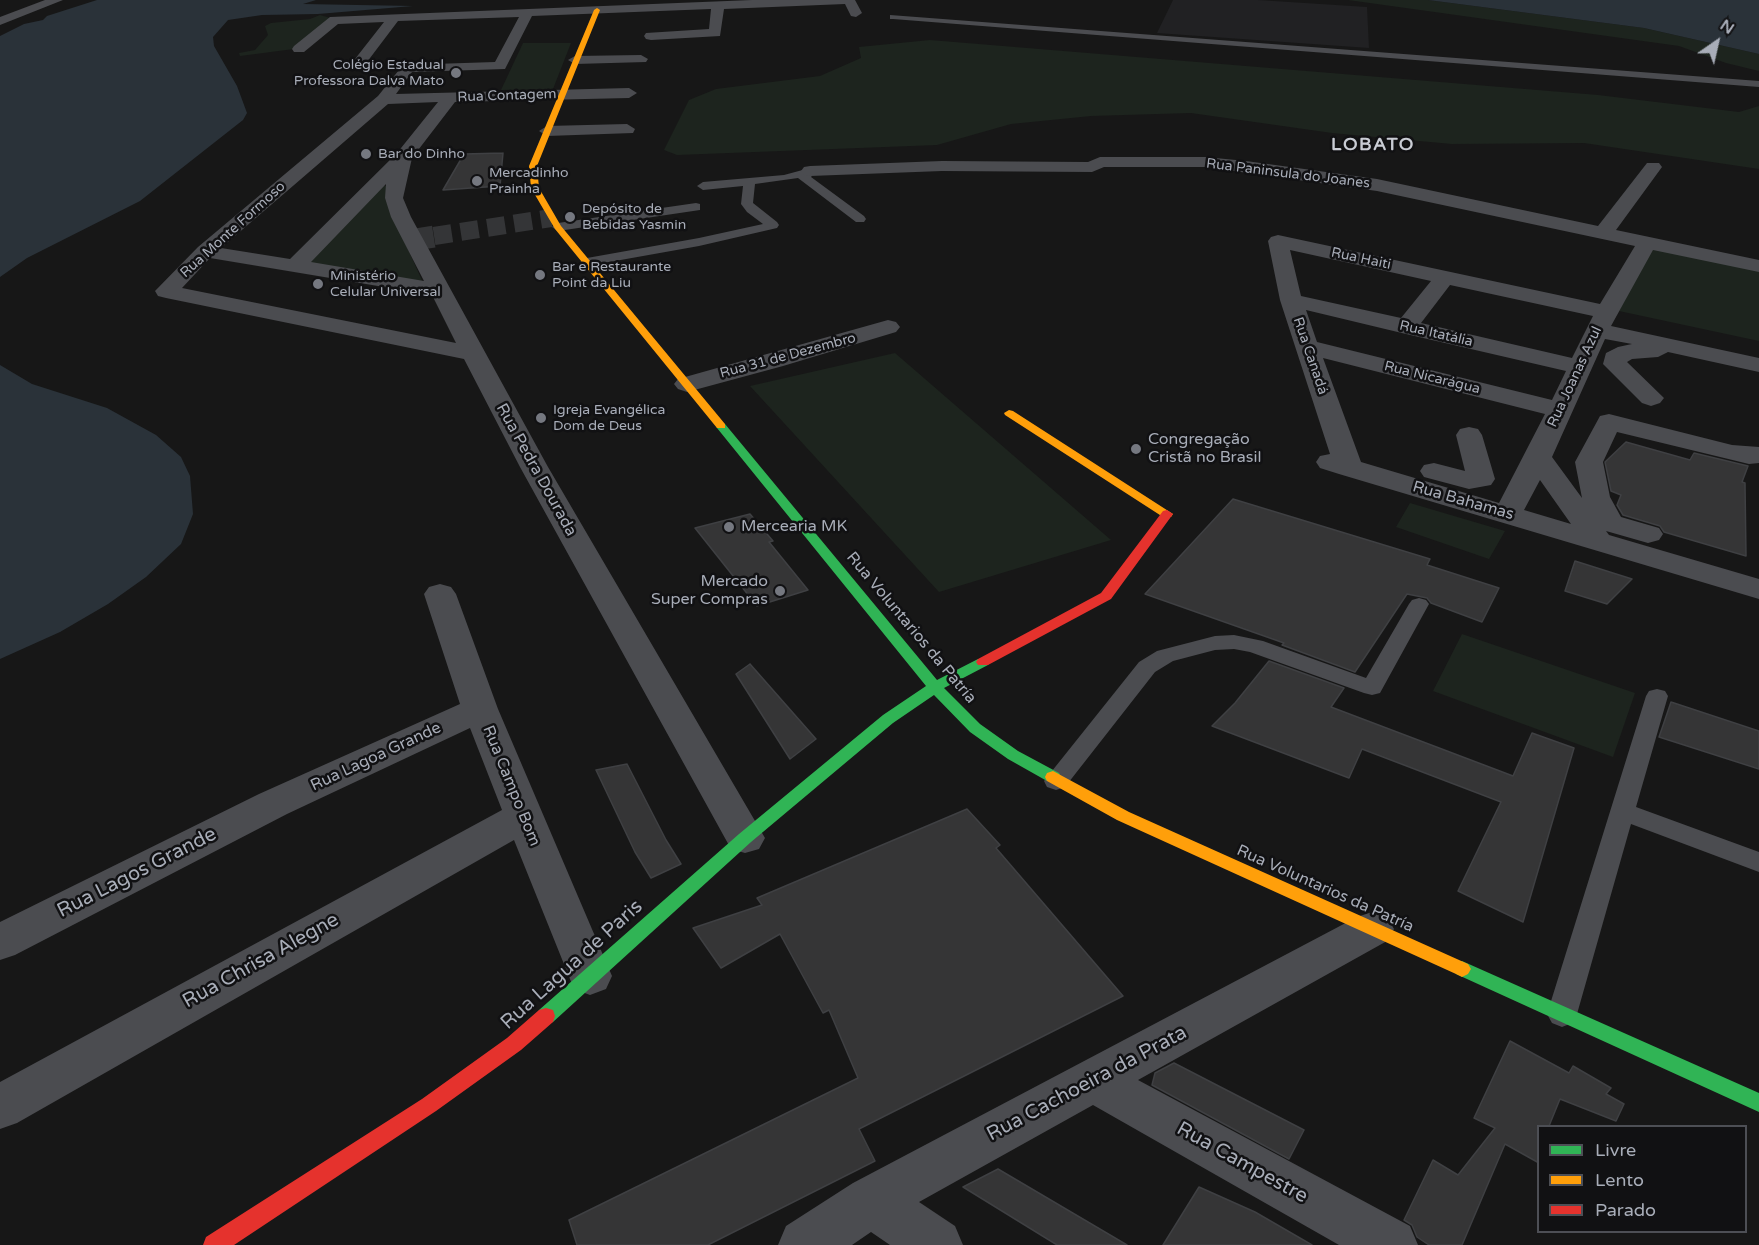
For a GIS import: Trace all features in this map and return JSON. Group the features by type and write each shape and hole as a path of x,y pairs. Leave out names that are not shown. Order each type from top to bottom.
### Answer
{"street":[{"path":"0,21 57,0"},
{"path":"299,50 334,20 718,5 781,8 849,0 856,13"},
{"path":"651,36 715,33 718,5"},
{"path":"575,60 644,54 661,7"},
{"name":"Rua Voluntarios da Patría","path":"597,10 532,166 535,188 558,227 935,687 975,728 1056,781 1123,816 1759,1103"},
{"name":"Rua Monte Formoso","path":"472,354 167,292 205,251 384,99 408,68 500,66 528,12"},
{"path":"451,32 462,15"},
{"path":"362,58 395,17"},
{"path":"428,67 440,50"},
{"path":"568,76 588,76"},
{"name":"Rua Contagem","path":"384,99 629,93"},
{"name":"Rua Pedra Dourada","path":"448,99 403,157 394,198 412,240 472,354 745,838"},
{"path":"554,113 575,113"},
{"path":"547,131 627,129"},
{"path":"537,154 560,154"},
{"path":"295,266 403,157"},
{"name":"Rua Paninsula do Joanes","path":"810,171 942,166 1092,167 1100,162 1205,162 1299,172 1377,185 1759,266"},
{"path":"1603,233 1653,167"},
{"name":"Rua Haiti","path":"1278,241 1445,277 1602,321 1684,348 1754,366"},
{"name":"Rua Canadá","path":"1278,241 1291,300 1339,457"},
{"name":"Rua Joanas Azul","path":"1507,514 1538,457 1602,321 1647,243"},
{"path":"205,251 439,290"},
{"path":"1398,369 1445,277"},
{"name":"Rua Itatália","path":"1291,300 1580,368"},
{"name":"Rua 31 de Dezembro","path":"687,384 888,327"},
{"name":"Rua Nicarágua","path":"1306,346 1559,410"},
{"path":"1651,398 1615,364 1615,358 1627,352 1684,348"},
{"name":"Rua Lagua de Paris","path":"214,1245 429,1106 514,1044 745,838 888,719 935,687 1106,596 1168,513 1009,413"},
{"path":"1604,531 1603,514 1596,497 1589,462 1609,422 1732,453 1759,455"},
{"name":"Rua Bahamas","path":"1339,457 1476,482 1481,479 1481,476 1469,435"},
{"name":"Rua Bahamas","path":"1339,457 1507,514 1604,531 1759,567"},
{"path":"1538,457 1604,531"},
{"name":"Rua Bahamas","path":"1604,531 1759,589"},
{"name":"Rua Campo Bom","path":"440,594 480,709 590,976"},
{"name":"Rua Lagoa Grande","path":"273,804 480,709"},
{"name":"Rua Lagos Grande","path":"0,942 273,804"},
{"name":"Rua Chrisa Alegne","path":"0,1107 523,816"},
{"name":"Rua Cachoeira da Prata","path":"805,1245 872,1201 1372,929"},
{"name":"Rua Campestre","path":"1094,1081 1391,1245"},
{"path":"872,1201 936,1245"}],"lane":[{"path":"893,17 1759,84"},
{"path":"703,186 750,183 810,171"},
{"path":"810,171 804,178 860,219"},
{"path":"587,262 699,242 773,225 747,204 750,183"},
{"path":"558,227 696,207"},
{"path":"1056,781 1147,668 1165,656 1215,643 1234,642 1255,646 1372,688 1419,604"},
{"path":"1562,1014 1657,696"},
{"path":"1622,811 1759,862"}],"shaded area":[{"path":"97,0 316,0 303,4 413,6 318,14 262,15 228,20 213,37 214,46 237,86 247,113 243,120 140,201 27,258 0,277 0,36 24,24 43,20 47,16"},
{"path":"1173,0 1258,0 1367,7 1369,48 1157,33"},
{"path":"1348,0 1428,0 1644,28 1759,54 1759,71 1726,63 1679,46"},
{"path":"1428,0 1759,0 1759,54 1644,28"},
{"path":"320,15 334,19 294,49 240,56 239,53 255,50 268,35 265,26 271,23 310,19"},
{"path":"930,40 1598,95 1739,112 1759,106 1759,169 1584,143 1452,144 1332,133 1191,113 1091,116 1011,124 937,145 677,155 664,150 689,100 716,89 820,76 861,58 859,47"},
{"path":"523,43 571,43 553,89 501,90"},
{"path":"380,186 391,186 385,198 424,285 302,264"},
{"path":"1654,245 1759,267 1759,341 1619,311"},
{"path":"895,353 1111,540 939,592 750,386"},
{"path":"0,365 32,384 107,408 156,435 181,457 190,476 193,514 181,544 146,577 108,604 60,632 0,659"},
{"path":"1410,503 1505,531 1489,559 1396,527"},
{"path":"1462,634 1635,693 1613,757 1433,691"}],"building":[{"path":"503,153 500,186 443,190 464,154"},
{"path":"1626,442 1690,460 1694,453 1748,466 1742,482 1745,483 1746,556 1664,532 1660,526 1623,515 1617,505 1621,495 1611,491 1605,462"},
{"path":"1233,499 1430,559 1427,565 1499,588 1482,622 1431,603 1427,598 1407,594 1355,672 1282,645 1284,643 1145,594"},
{"path":"750,514 773,541 769,542 808,590 757,606 695,528"},
{"path":"1575,561 1632,579 1607,604 1565,591"},
{"path":"1269,661 1344,688 1331,707 1513,776 1532,733 1574,748 1523,922 1458,891 1501,802 1362,749 1349,778 1212,726 1235,703"},
{"path":"750,664 816,739 790,759 736,674"},
{"path":"1671,702 1759,731 1759,769 1659,737"},
{"path":"627,764 681,864 651,878 635,852 596,770"},
{"path":"967,809 1000,845 996,848 1123,996 859,1129 875,1161 708,1245 577,1245 569,1220 858,1078 829,1010 823,1013 780,934 721,968 693,928 762,905 757,898"},
{"path":"1510,1041 1569,1073 1573,1066 1611,1088 1606,1094 1624,1104 1616,1121 1560,1099 1549,1125 1537,1125 1537,1162 1505,1144 1462,1245 1429,1245 1417,1237 1412,1225 1404,1220 1433,1160 1458,1175 1495,1128 1474,1118"},
{"path":"1174,1063 1304,1130 1289,1159 1152,1085 1155,1073"},
{"path":"998,1169 1127,1245 1057,1245 963,1187"},
{"path":"1199,1187 1255,1212 1312,1245 1163,1245"}],"tunnel":[{"path":"434,236 551,218"},
{"path":"412,240 444,235"}],"traffic: fast":[{"path":"721,426 935,687 975,728 1013,755 1053,777"},
{"path":"546,1016 745,838 888,719 935,687 983,662"},
{"path":"1462,969 1759,1103"}],"traffic: slow":[{"path":"597,10 533,166 535,188 558,227 721,426"},
{"path":"1009,413 1167,514"},
{"path":"1053,777 1123,816 1462,969"}],"traffic: jam":[{"path":"983,662 1106,596 1167,514"},
{"path":"214,1245 429,1105 514,1044 546,1016"}],"place":[{"name":"Colégio Estadual Professora Dalva Mato","path":"456,73"},
{"name":"Bar do Dinho","path":"366,154"},
{"name":"Mercadinho Prainha","path":"477,181"},
{"name":"Depósito de Bebidas Yasmin","path":"570,217"},
{"name":"Bar e Restaurante Point da Liu","path":"540,275"},
{"name":"Ministério Celular Universal","path":"318,284"},
{"name":"Igreja Evangélica Dom de Deus","path":"541,418"},
{"name":"Congregação Cristã no Brasil","path":"1136,449"},
{"name":"Mercearia MK","path":"729,527"},
{"name":"Mercado Super Compras","path":"780,591"}],"district":[{"name":"LOBATO","path":"1373,145"}]}
